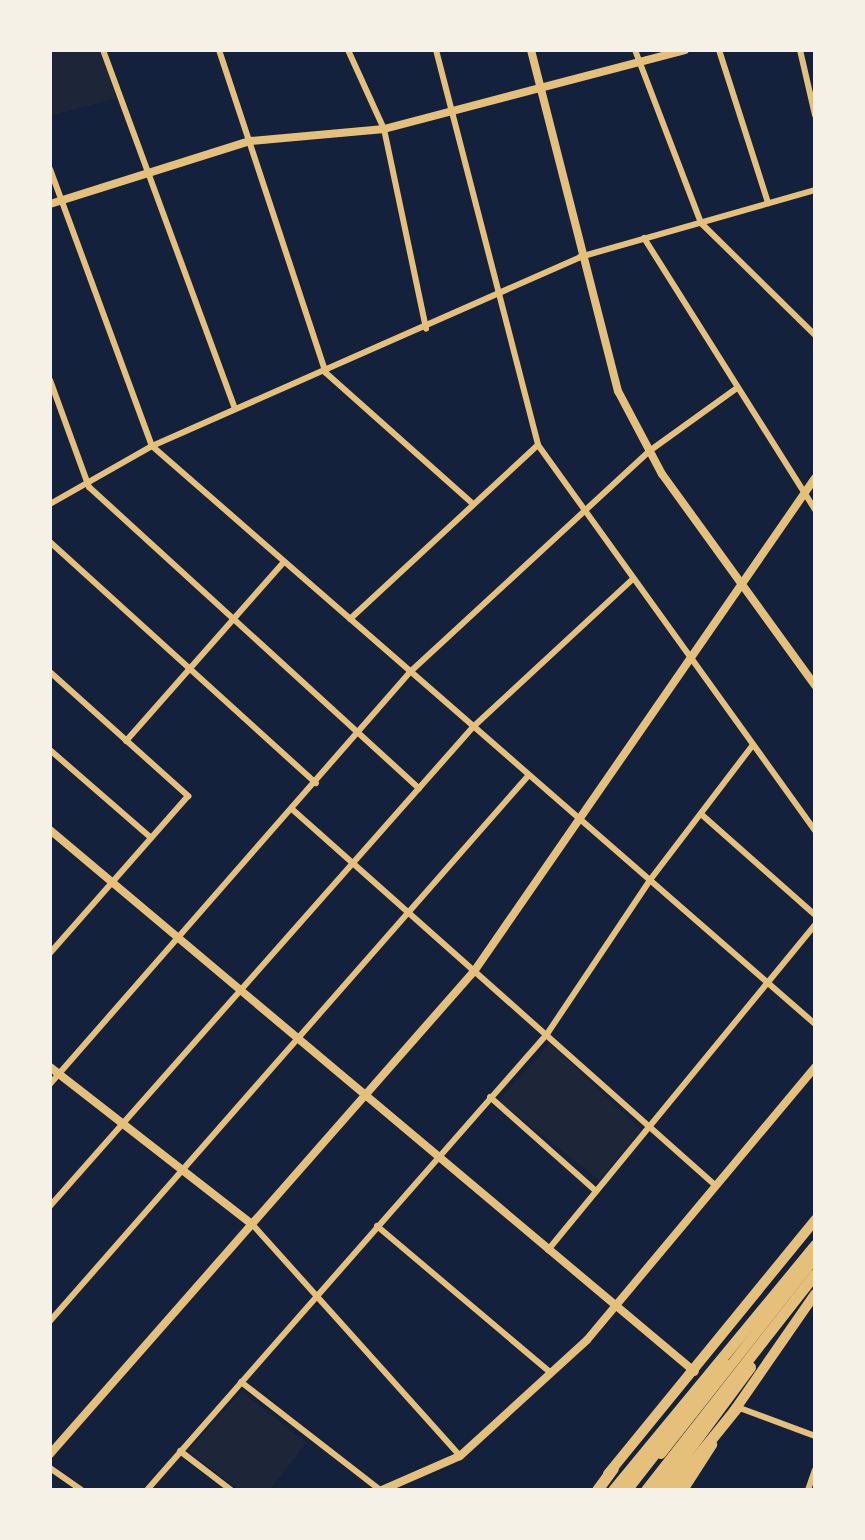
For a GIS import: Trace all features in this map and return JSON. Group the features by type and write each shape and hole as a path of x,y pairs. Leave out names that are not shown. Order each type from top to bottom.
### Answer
{"highway":[{"path":"595,1490 695,1373 815,1220"},
{"path":"613,1490 815,1246"},
{"path":"629,1490 815,1246"},
{"path":"629,1490 647,1472 815,1258"},
{"path":"643,1490 815,1266"},
{"path":"659,1490 815,1274"},
{"path":"643,1490 800,1294"},
{"path":"683,1490 815,1294"},
{"path":"670,1490 737,1407"}],"street":[{"path":"103,50 235,409"},
{"path":"219,50 326,373 471,502"},
{"path":"348,50 384,129 426,329"},
{"path":"436,50 457,112 504,295 538,445 815,831"},
{"path":"531,50 606,359 648,452 815,685"},
{"path":"635,50 701,223 815,335"},
{"path":"50,204 250,141 384,129 541,93 685,50"},
{"path":"719,50 768,203"},
{"path":"800,50 815,115"},
{"path":"50,169 152,446 815,1024"},
{"path":"50,504 152,446 504,295 580,257 815,190"},
{"path":"644,238 802,495 815,510"},
{"path":"50,380 87,483 419,788"},
{"path":"50,1084 293,810 410,672 648,452 737,388"},
{"path":"350,619 471,502 538,445"},
{"path":"50,1454 475,970 815,478"},
{"path":"50,542 316,783"},
{"path":"126,741 284,562"},
{"path":"50,1206 473,727 633,579"},
{"path":"50,672 188,796 50,953"},
{"path":"147,1490 547,1034 650,880 753,745"},
{"path":"50,750 150,837"},
{"path":"50,1321 409,916 528,776"},
{"path":"293,810 716,1186"},
{"path":"701,814 815,915"},
{"path":"50,830 238,994 695,1373"},
{"path":"547,1251 815,925"},
{"path":"50,1067 252,1224 460,1456"},
{"path":"241,1382 381,1490 460,1456 551,1373 615,1306 815,1067"},
{"path":"490,1097 596,1191"},
{"path":"377,1226 551,1373"},
{"path":"737,1407 815,1436"},
{"path":"180,1451 231,1490"},
{"path":"50,1468 81,1490"},
{"path":"808,1490 815,1470"}],"shaded area":[{"path":"50,50 99,50 117,98 50,116"},
{"path":"550,1043 641,1130 599,1180 499,1101"},
{"path":"242,1391 306,1443 270,1490 239,1490 188,1451"}]}
